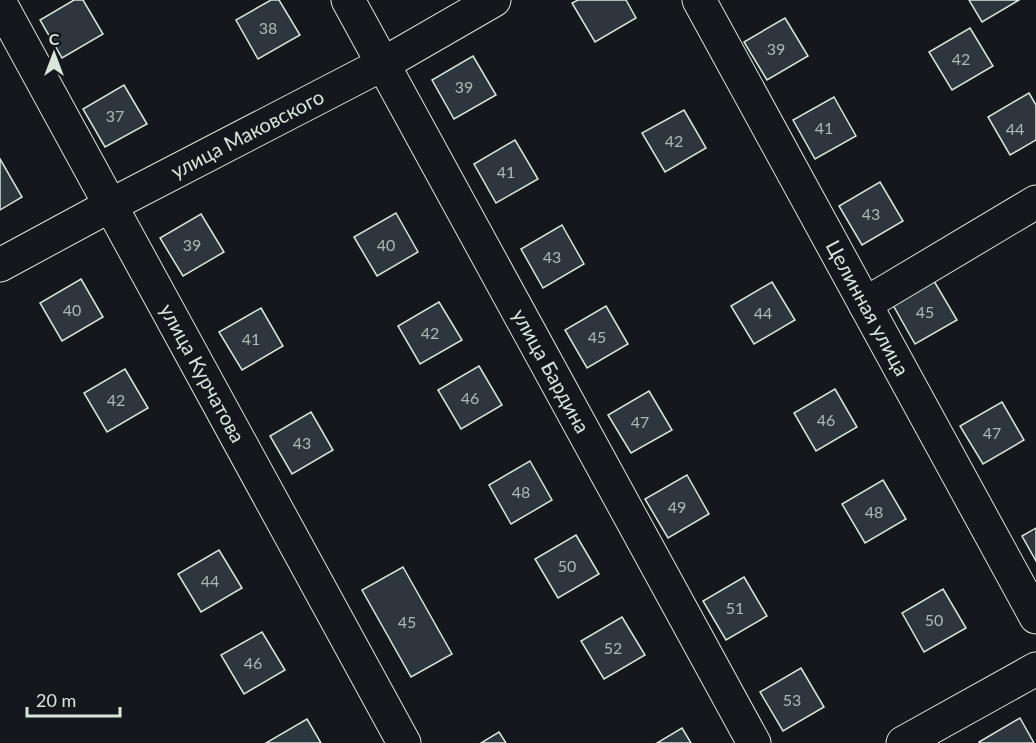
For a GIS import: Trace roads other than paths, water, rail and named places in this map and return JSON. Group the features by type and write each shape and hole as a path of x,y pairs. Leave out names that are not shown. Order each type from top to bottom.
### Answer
{"street":[{"name":"улица Бардина","path":"348,0 754,743"},
{"name":"улица Маковского","path":"0,265 382,64 494,0"},
{"name":"Целинная улица","path":"699,0 1036,617"},
{"name":"улица Курчатова","path":"0,3 404,743"},
{"path":"865,304 1036,202"},
{"path":"903,743 1036,669"}]}
